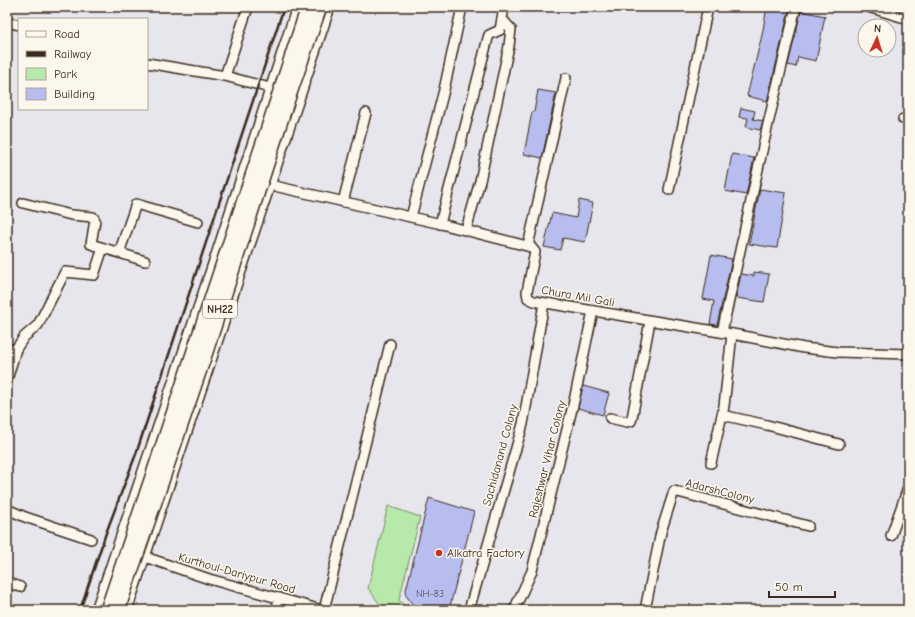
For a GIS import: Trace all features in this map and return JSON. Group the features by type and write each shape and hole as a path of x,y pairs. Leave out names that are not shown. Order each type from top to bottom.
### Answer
{"highway":[{"name":"NH22","path":"100,608 156,465 308,7"},
{"name":"NH22","path":"118,610 205,355 286,105 320,7"}],"street":[{"path":"226,76 248,7"},
{"path":"110,610 100,608 297,7"},
{"path":"127,610 330,7"},
{"path":"411,217 444,90 462,7"},
{"path":"440,224 488,38 489,35 500,30 504,7"},
{"path":"669,190 708,7"},
{"path":"722,332 768,124 796,7"},
{"path":"868,7 908,19"},
{"path":"466,230 480,181 509,46 511,29 502,18"},
{"path":"7,22 18,25"},
{"path":"148,63 226,76 270,88"},
{"path":"270,185 466,230 528,246 566,78"},
{"path":"343,202 366,113"},
{"path":"233,202 261,212"},
{"path":"23,203 71,215 93,217 95,220 90,243 145,261"},
{"path":"119,253 136,204 198,222"},
{"name":"Chura Mil Gali","path":"528,246 533,248 535,252 528,296 530,300 826,351 908,354"},
{"path":"7,380 12,349 38,325 64,273 68,271 94,275 103,248"},
{"name":"Sachidanand Colony","path":"469,610 523,424 544,303"},
{"name":"Rajeshwar Vihar Colony","path":"514,610 532,571 574,400 593,311"},
{"path":"610,418 627,422 632,418 650,321"},
{"path":"711,464 722,415 732,334"},
{"path":"323,610 390,344"},
{"path":"722,415 839,444"},
{"path":"891,536 908,488"},
{"name":"AdarshColony","path":"645,610 661,532 674,491 808,526"},
{"path":"7,509 25,517 91,539"},
{"name":"Kurthoul-Dariypur Road","path":"145,557 209,579 323,610"},
{"path":"7,582 20,587"},
{"path":"276,610 280,598"}],"green space":[{"path":"388,506 420,517 399,600 409,610 377,610 379,603 368,588"}],"building":[{"path":"767,7 790,7 767,101 747,96 762,35"},
{"path":"801,11 825,16 816,61 798,57 796,67 788,65"},
{"path":"538,90 556,93 542,158 524,154"},
{"path":"741,108 755,111 753,119 763,121 760,130 746,127 748,118 739,117"},
{"path":"732,154 754,158 746,195 725,191"},
{"path":"760,189 786,193 777,248 749,244"},
{"path":"579,200 593,203 585,242 563,238 560,250 544,247 552,213 576,218"},
{"path":"711,255 732,259 717,325 710,324 714,301 703,299"},
{"path":"754,272 769,274 764,302 736,298 741,274 754,276"},
{"path":"583,386 609,393 603,415 578,408"},
{"name":"Alkatra Factory","path":"429,498 474,512 449,610 413,610 413,605 405,594"}],"railway":[{"path":"80,610 106,533 136,454 284,7"}],"place":[{"name":"Alkatra Factory","path":"439,553"}]}
